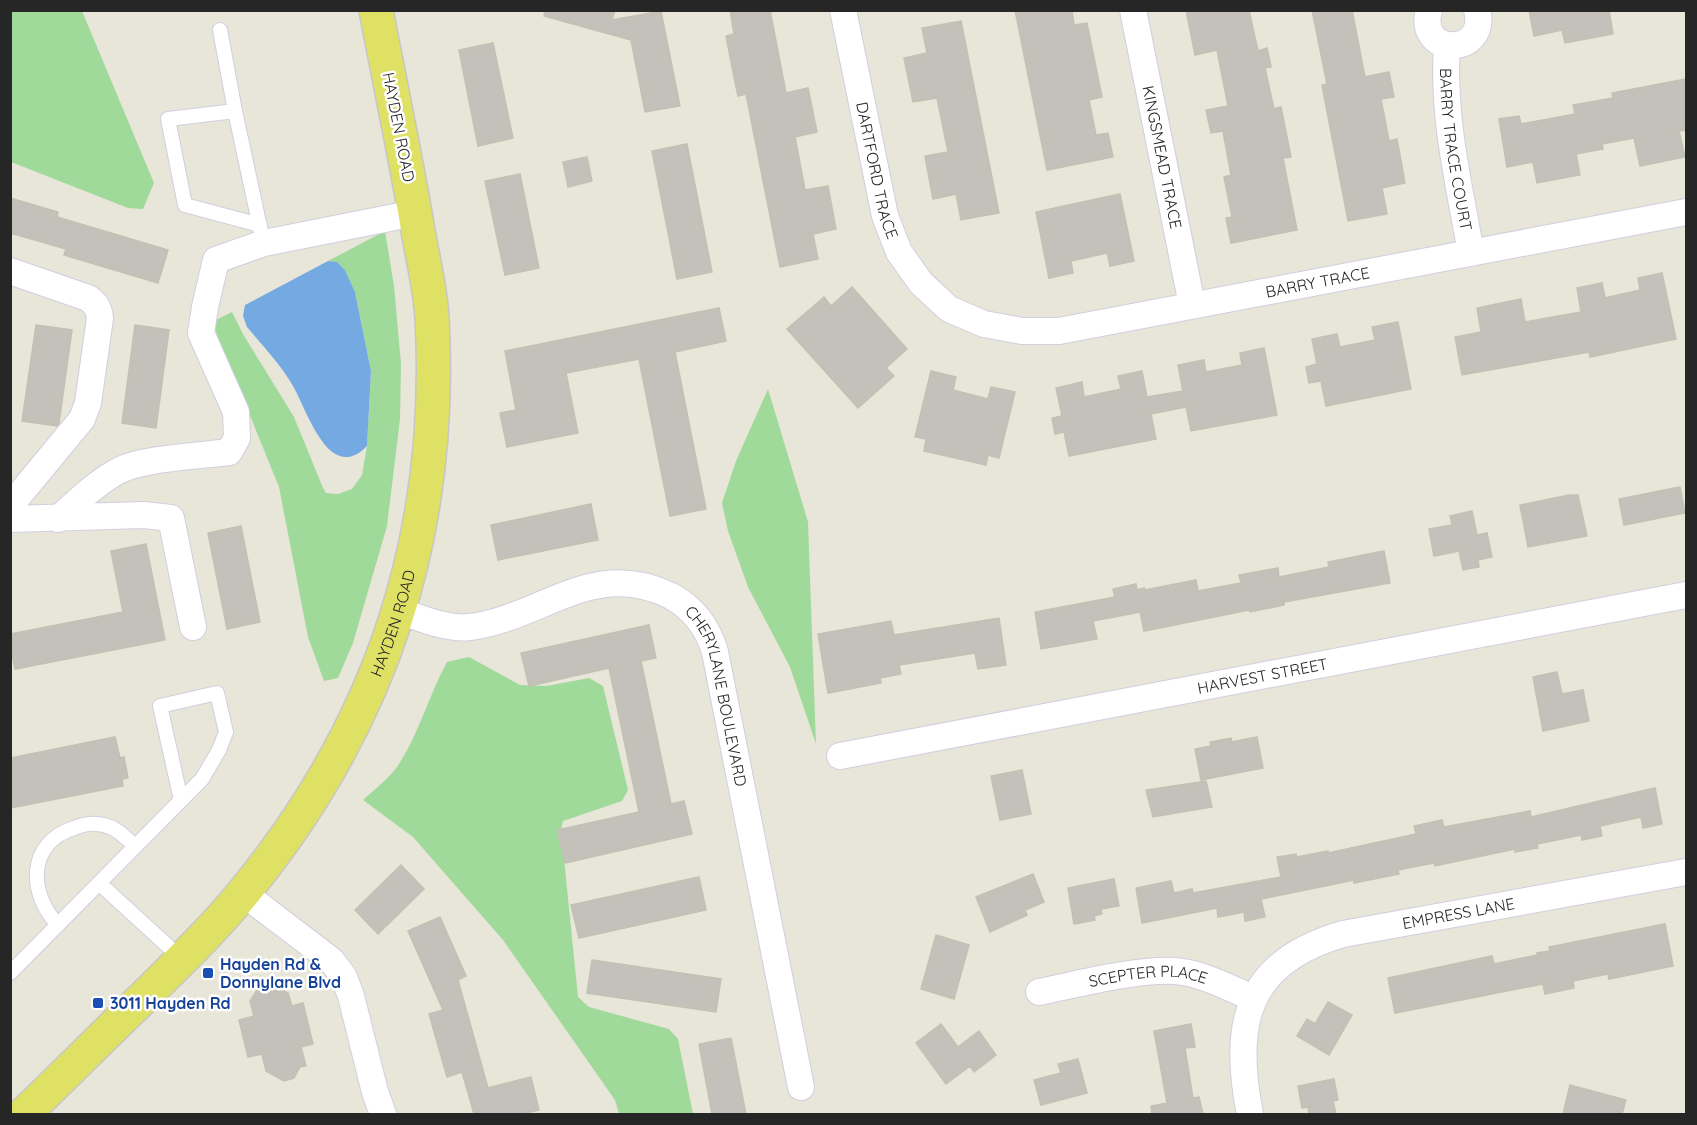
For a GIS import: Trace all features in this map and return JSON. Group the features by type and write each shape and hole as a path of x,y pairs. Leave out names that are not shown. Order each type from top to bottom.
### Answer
{"main road":[{"name":"HAYDEN ROAD","path":"24,1114 182,959 243,893 284,839 341,749 383,658 399,611 412,562 426,492 433,406 432,316 415,213 376,10"}],"street":[{"name":"DARTFORD TRACE","path":"843,10 885,216 899,252 921,282 949,309"},
{"name":"KINGSMEAD TRACE","path":"1134,10 1192,305"},
{"name":"BARRY TRACE COURT","path":"1429,10 1426,23 1430,33 1437,41 1447,46 1458,46 1468,41 1475,33 1479,22 1477,10"},
{"name":"BARRY TRACE COURT","path":"1447,46 1445,80 1448,120 1471,253"},
{"name":"BARRY TRACE","path":"949,309 984,324 1022,331 1059,331 1686,212"},
{"path":"58,519 119,470 137,464 229,452 237,438 236,412 201,333 216,260 262,234 415,213"},
{"path":"10,271 88,298 95,303 100,318 88,403 82,419 10,506"},
{"path":"10,519 144,515 171,518 193,627"},
{"name":"CHERYLANE BOULEVARD","path":"399,611 454,627 469,627 499,620 591,585 634,584 658,590 675,598 701,623 710,634 715,652 801,1087"},
{"name":"HARVEST STREET","path":"840,756 1686,595"},
{"name":"EMPRESS LANE","path":"1253,998 1263,982 1292,956 1317,943 1343,934 1686,872"},
{"path":"243,893 331,960 344,977 382,1114"},
{"name":"SCEPTER PLACE","path":"1039,992 1136,974 1175,971 1195,975 1253,998"},
{"path":"1250,1114 1243,1073 1242,1048 1246,1020 1253,998"}],"lane":[{"path":"220,30 262,234"},
{"path":"236,111 168,119 185,205 262,234"},
{"path":"10,973 202,779 219,750 226,732 217,693 160,706 181,800"},
{"path":"58,925 44,906 37,890 36,872 41,852 52,839 66,830 95,822 113,827 135,846"},
{"path":"99,883 182,959"}],"green space":[{"path":"10,11 82,11 154,183 143,209 128,208 11,162"},
{"path":"385,231 394,286 401,364 400,419 387,526 353,643 338,678 324,681 308,637 279,487 212,322 232,312 294,417 326,493 338,494 352,489 362,475 367,446 371,371 355,292 345,270 337,262 328,261"},
{"path":"768,389 808,522 816,744 790,667 748,587 728,531 722,503 736,461"},
{"path":"469,657 520,685 547,686 589,678 603,686 628,790 622,801 563,821 561,829 578,997 589,1007 669,1029 678,1039 693,1114 619,1114 615,1100 503,940 413,837 363,800 397,767 447,662"}],"water":[{"path":"328,261 337,262 345,270 355,292 371,371 367,446 353,456 341,456 321,440 288,378 247,327 243,316 245,305"}],"building":[{"path":"545,10 615,10 612,20 661,11 680,106 645,112 631,40 544,16"},
{"path":"730,10 770,10 786,93 808,88 817,132 795,137 805,190 828,186 836,229 813,234 818,259 780,267 746,94 738,96 726,36 734,34"},
{"path":"1015,10 1072,10 1074,25 1087,23 1102,97 1089,100 1096,135 1108,133 1113,157 1047,170"},
{"path":"1186,10 1249,10 1258,51 1267,48 1271,67 1265,68 1274,109 1281,107 1291,157 1283,158 1297,230 1231,243 1226,218 1232,217 1224,177 1231,175 1223,131 1211,133 1206,110 1228,106 1217,50 1195,55"},
{"path":"1312,10 1352,10 1365,77 1389,72 1394,97 1381,99 1389,141 1397,139 1405,183 1382,188 1387,214 1348,221 1322,85 1327,84"},
{"path":"1529,10 1609,10 1613,34 1565,43 1562,30 1534,36"},
{"path":"961,21 999,213 961,220 956,194 933,199 925,156 948,152 937,98 913,102 904,58 927,53 922,28"},
{"path":"493,43 513,138 478,146 459,50"},
{"path":"1686,79 1686,130 1679,131 1685,157 1640,166 1634,138 1602,144 1603,149 1576,154 1580,175 1537,183 1533,162 1507,167 1499,119 1519,116 1521,124 1575,114 1573,105 1613,98 1612,93"},
{"path":"687,144 712,272 677,279 652,151"},
{"path":"587,157 592,181 568,187 563,162"},
{"path":"520,174 539,268 505,275 485,181"},
{"path":"1120,194 1134,261 1110,266 1107,253 1071,261 1073,273 1049,278 1036,212"},
{"path":"10,198 58,212 57,217 168,250 158,283 64,255 66,249 10,233"},
{"path":"1662,273 1676,339 1590,357 1589,352 1462,375 1455,337 1481,332 1477,308 1521,299 1525,322 1581,312 1577,288 1602,283 1605,298 1640,290 1638,278"},
{"path":"852,287 907,349 886,368 894,376 858,408 787,329 824,297 831,306"},
{"path":"719,308 726,341 675,352 706,509 670,516 639,359 566,373 578,433 507,447 500,413 516,410 505,351"},
{"path":"1398,322 1411,389 1326,406 1321,381 1309,383 1306,367 1317,364 1312,339 1337,334 1340,347 1375,340 1372,327"},
{"path":"36,325 72,330 57,426 22,421"},
{"path":"135,325 169,330 156,428 122,423"},
{"path":"1264,348 1277,415 1191,431 1186,407 1151,414 1156,439 1069,456 1064,432 1055,434 1052,418 1062,416 1056,388 1082,382 1084,397 1121,389 1118,376 1142,371 1147,397 1183,391 1178,365 1204,360 1206,372 1242,365 1240,353"},
{"path":"931,371 956,377 953,390 988,399 991,387 1015,392 999,458 988,455 986,465 924,451 926,439 915,437"},
{"path":"1680,487 1685,513 1624,525 1619,499"},
{"path":"1578,495 1587,536 1528,547 1520,505"},
{"path":"591,504 598,540 498,560 491,525"},
{"path":"1472,511 1477,535 1487,533 1492,557 1478,560 1479,567 1463,570 1459,551 1434,556 1429,529 1452,525 1450,516"},
{"path":"241,526 260,622 227,629 208,533"},
{"path":"146,544 165,640 15,669 10,634 123,612 111,551"},
{"path":"1384,551 1390,583 1144,631 1140,612 1093,621 1097,639 1041,649 1035,612 1115,597 1113,589 1136,584 1137,590 1144,588 1145,590 1196,580 1198,591 1241,583 1239,575 1278,568 1279,577 1329,567 1328,562"},
{"path":"999,618 1006,665 978,669 975,653 899,665 901,674 880,678 881,683 828,693 818,634 891,621 894,635"},
{"path":"649,625 656,658 641,661 671,804 684,801 692,834 565,863 557,830 639,812 609,668 529,686 521,653"},
{"path":"1557,672 1562,694 1583,690 1589,721 1543,731 1533,677"},
{"path":"115,737 120,758 124,757 128,778 122,779 123,786 10,808 10,758"},
{"path":"1257,737 1263,768 1201,780 1195,749 1211,746 1210,742 1231,738 1232,742"},
{"path":"1022,770 1031,814 1000,820 991,776"},
{"path":"1206,781 1212,807 1153,817 1146,790"},
{"path":"1655,788 1662,824 1643,828 1641,817 1600,826 1602,836 1582,840 1581,835 1537,844 1538,848 1515,852 1515,849 1435,866 1434,863 1398,870 1399,874 1354,883 1354,880 1261,899 1265,917 1245,921 1244,912 1218,917 1217,908 1142,923 1136,888 1171,881 1174,893 1192,889 1193,893 1281,877 1277,857 1296,854 1297,857 1328,851 1328,853 1416,834 1414,826 1442,820 1444,827 1530,811 1531,817"},
{"path":"401,865 424,889 378,934 355,910"},
{"path":"1033,874 1044,902 1025,910 1027,915 990,932 976,897"},
{"path":"699,877 706,910 579,938 571,905"},
{"path":"1114,879 1119,906 1101,909 1102,914 1094,916 1095,920 1074,924 1068,888"},
{"path":"440,917 466,976 458,980 488,1088 531,1077 539,1110 522,1114 474,1114 462,1072 447,1077 429,1014 443,1010 408,931"},
{"path":"1665,924 1673,966 1609,979 1608,974 1573,981 1574,988 1545,994 1543,984 1395,1013 1388,978 1492,956 1494,964 1550,951 1549,947"},
{"path":"936,935 969,945 954,999 921,989"},
{"path":"592,960 721,979 716,1012 587,993"},
{"path":"270,983 288,993 292,1006 303,1003 313,1044 301,1047 306,1066 300,1067 294,1078 284,1081 266,1071 262,1054 248,1057 239,1020 254,1016 250,1001 260,985"},
{"path":"1328,1002 1352,1015 1329,1055 1297,1036 1307,1019 1315,1024"},
{"path":"941,1024 958,1047 979,1031 996,1055 974,1072 970,1066 946,1084 916,1043"},
{"path":"1191,1024 1195,1047 1185,1048 1193,1098 1199,1097 1203,1114 1152,1114 1151,1106 1167,1103 1154,1031"},
{"path":"731,1038 746,1114 712,1114 699,1044"},
{"path":"1078,1059 1087,1093 1041,1105 1034,1080 1061,1073 1058,1064"},
{"path":"1334,1079 1338,1100 1333,1101 1336,1114 1309,1114 1308,1107 1302,1108 1298,1086"},
{"path":"1570,1085 1626,1100 1622,1114 1563,1114"}],"place":[{"name":"Hayden Rd & Donnylane Blvd","path":"208,973"},
{"name":"3011 Hayden Rd","path":"98,1003"}]}
